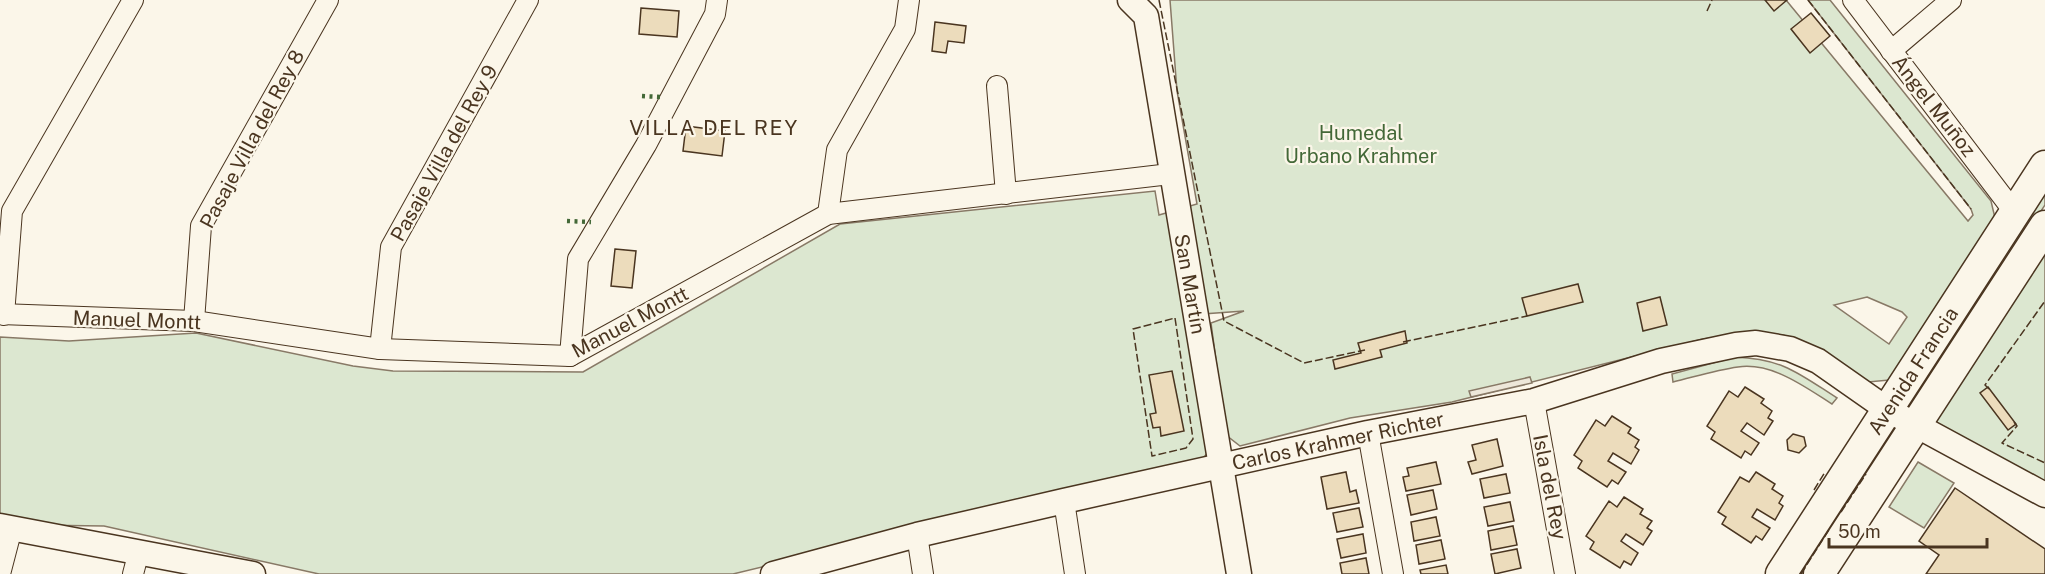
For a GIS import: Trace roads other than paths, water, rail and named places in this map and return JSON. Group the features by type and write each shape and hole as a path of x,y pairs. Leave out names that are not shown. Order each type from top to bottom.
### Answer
{"main road":[{"name":"Avenida Francia","path":"1781,574 2045,166"},
{"name":"Avenida Francia","path":"1819,574 2045,226"}],"street":[{"path":"2,315 12,211 133,0"},
{"name":"Pasaje Villa del Rey 8","path":"194,321 201,226 328,0"},
{"name":"Pasaje Villa del Rey 9","path":"380,349 391,247 528,0"},
{"path":"570,356 578,259 646,145 715,14 717,0"},
{"path":"828,214 837,150 905,29 909,0"},
{"name":"San Martín","path":"1130,0 1146,16 1170,174 1239,574"},
{"name":"Ángel Muñoz","path":"1853,0 2015,213"},
{"path":"1891,51 1951,0"},
{"path":"997,86 1006,194"},
{"name":"Manuel Montt","path":"2,315 194,321 380,349 570,356 828,214 1170,174"},
{"name":"Carlos Krahmer Richter","path":"773,574 917,535 1064,501 1368,433 1533,401 1661,362 1736,345 1756,343 1776,345 1805,354 1888,410 2045,495"},
{"name":"Isla del Rey","path":"1533,401 1565,574"},
{"path":"1368,433 1393,574"},
{"path":"1064,501 1075,574"},
{"path":"0,574 6,527 136,563 253,574"},
{"path":"917,535 923,574"}],"district":[{"name":"VILLA DEL REY","path":"714,127"}],"park label":[{"name":"Humedal Urbano Krahmer","path":"1361,144"}]}
